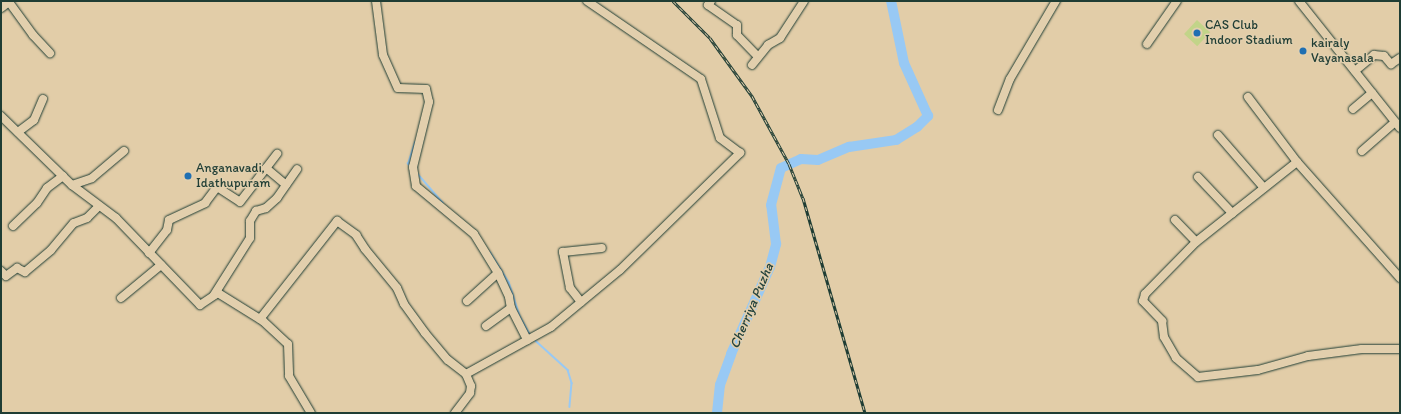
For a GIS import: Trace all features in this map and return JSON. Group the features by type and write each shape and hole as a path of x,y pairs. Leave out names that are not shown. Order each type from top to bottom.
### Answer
{"street":[{"path":"1,8 9,1 33,35 50,52"},
{"path":"376,1 383,54 398,88 426,89 428,95 429,102 412,167 416,186 474,234 498,273 509,297 510,308 527,340"},
{"path":"466,374 551,327 620,270 740,152 720,138 701,78 587,1"},
{"path":"711,1 708,5 737,25 737,35 758,57"},
{"path":"752,65 768,45 780,38 804,1"},
{"path":"998,110 1010,79 1056,1"},
{"path":"1147,44 1177,1"},
{"path":"1299,1 1398,125 1362,151"},
{"path":"1355,71 1374,55 1384,56 1391,64 1400,58"},
{"path":"1354,109 1372,93"},
{"path":"1248,97 1297,162 1400,278"},
{"path":"18,132 34,120 44,99"},
{"path":"1,116 72,185 116,218 160,265 200,304 218,292 260,319 288,344 289,376 311,413"},
{"path":"1218,135 1264,188"},
{"path":"72,185 92,178 124,151"},
{"path":"149,253 167,230 169,220 205,203 217,187 240,202 277,154"},
{"path":"1297,162 1196,242 1145,294 1143,301 1162,321 1164,337 1176,358 1198,376 1258,370 1308,356 1362,349 1400,349"},
{"path":"266,168 286,185"},
{"path":"213,296 250,238 250,221 256,211 266,208 277,198 297,169"},
{"path":"13,226 37,203 47,188 63,176"},
{"path":"1198,177 1232,213"},
{"path":"1,271 6,276 17,268 25,272 51,250 74,223 87,218 99,206"},
{"path":"1175,220 1196,242"},
{"path":"260,319 337,221 356,235 365,249 397,288 404,304 419,325 448,360 466,374 471,386 470,393 455,413"},
{"path":"581,302 570,288 563,252 602,248"},
{"path":"121,298 160,265"},
{"path":"467,301 498,273"},
{"path":"486,326 510,308"}],"green space":[{"name":"CAS Club Indoor Stadium","path":"1197,20 1210,32 1197,46 1184,34"}],"waterway":[{"name":"Cherriya Puzha","path":"717,413 720,385 731,354 770,267 776,244 771,205 781,168 801,159 818,160 849,147 896,140 917,127 928,116 904,63 891,1"},
{"path":"410,166 408,164 415,142"},
{"path":"418,174 443,203"},
{"path":"490,252 509,282 521,318 531,336"},
{"path":"535,340 568,370 572,383 570,407"}],"railway":[{"path":"673,1 710,38 752,96 789,164 803,198 865,413"}],"place":[{"name":"CAS Club Indoor Stadium","path":"1197,33"},
{"name":"kairaly Vayanasala","path":"1303,51"},
{"name":"Anganavadi, Idathupuram","path":"188,176"}]}
